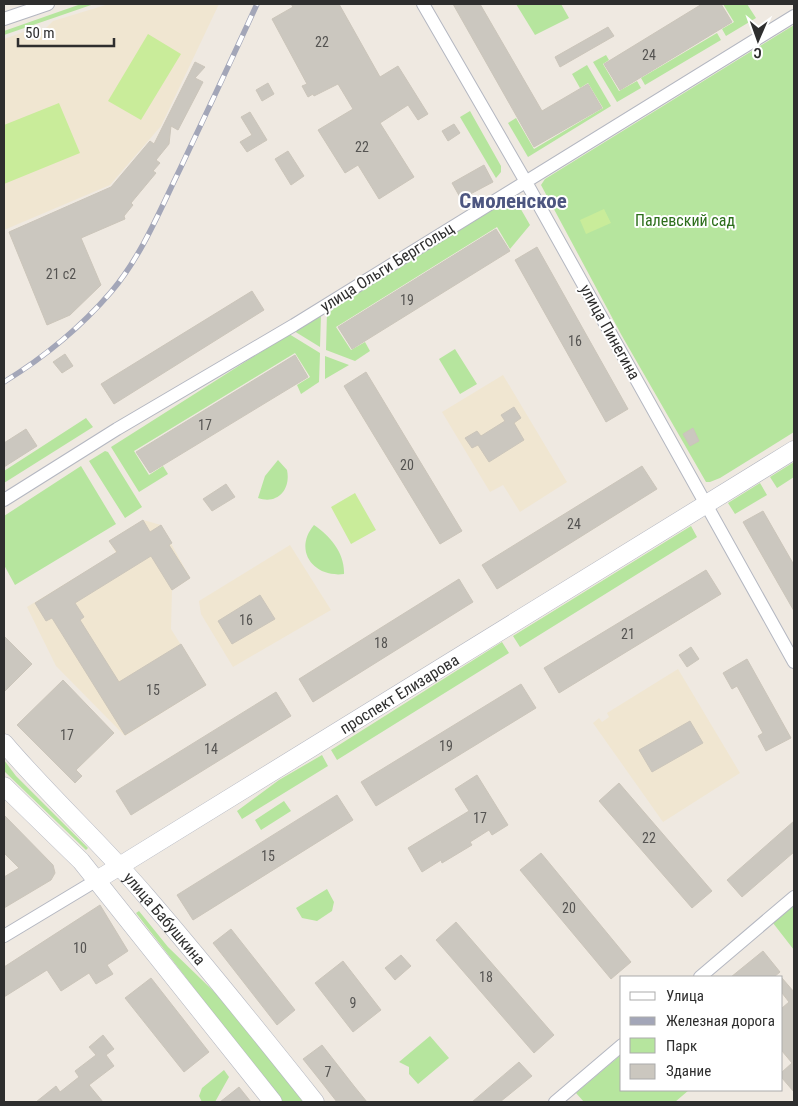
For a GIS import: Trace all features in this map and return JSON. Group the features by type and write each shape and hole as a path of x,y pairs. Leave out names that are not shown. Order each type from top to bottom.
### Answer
{"street":[{"path":"4,19 48,4"},
{"name":"улица Пинегина","path":"423,4 526,182 794,662"},
{"name":"улица Ольги Берггольц","path":"4,500 116,428 294,325 794,16"},
{"name":"проспект Елизарова","path":"4,936 794,450"},
{"name":"улица Бабушкина","path":"4,743 25,769 120,866 240,1007 315,1102"},
{"name":"улица Бабушкина","path":"4,786 81,861 273,1102"},
{"path":"701,976 794,897"},
{"path":"555,1102 620,1047"}],"shaded area":[{"path":"109,4 219,4 161,126 110,185 4,230 4,39 29,30 36,32 46,28 53,21"},
{"path":"503,375 567,482 520,512 503,485 490,492 442,412"},
{"path":"143,520 161,525 190,578 172,590 171,629 206,685 125,736 56,666 27,607 116,553 109,541"},
{"path":"290,545 331,610 233,667 201,614 199,601"},
{"path":"678,669 740,773 663,822 593,723 599,718 602,722 609,717 607,713"}],"green space":[{"path":"81,4 94,4 4,35 4,31"},
{"path":"516,4 561,4 569,18 535,35"},
{"path":"723,4 747,4 756,18 726,36 722,29 734,22"},
{"name":"Палевский сад","path":"794,25 794,432 720,478 706,482 622,336 541,185 545,179"},
{"path":"717,33 721,40 645,85 641,78"},
{"path":"148,34 181,54 141,120 108,101"},
{"path":"606,55 609,60 603,64 619,91 637,81 641,88 617,102 593,62"},
{"path":"587,65 611,106 528,157 508,123 516,118 534,149 603,108 588,83 580,88 572,74"},
{"path":"59,103 80,153 4,184 4,125"},
{"path":"470,111 501,166 501,172 496,178 460,117"},
{"path":"508,198 515,199 530,225 510,249 497,227 336,327 351,350 365,342 370,351 355,361 326,350 327,312"},
{"path":"604,209 611,223 586,234 580,220"},
{"path":"321,314 320,347 294,331"},
{"path":"289,334 320,353 319,382 301,394 297,385 310,377 295,353 134,451 149,475 163,466 168,474 139,492 111,447"},
{"path":"455,349 477,384 460,394 439,359"},
{"path":"325,356 349,365 325,379"},
{"path":"86,418 93,427 4,483 4,471"},
{"path":"105,451 108,452 142,507 125,518 89,461"},
{"path":"278,460 287,470 288,477 285,489 282,494 272,499 258,498 265,476"},
{"path":"794,462 794,477 777,488 770,477"},
{"path":"81,466 116,524 15,585 4,565 4,516"},
{"path":"760,483 767,495 735,514 728,503"},
{"path":"355,493 376,530 351,544 331,507"},
{"path":"314,525 326,534 339,552 344,566 344,574 323,572 315,567 310,560 306,553 305,544 308,534"},
{"path":"691,526 697,537 520,647 513,636"},
{"path":"502,642 509,653 337,760 331,750"},
{"path":"322,755 328,766 242,819 237,811 279,780"},
{"path":"4,760 16,776 88,848 86,850 4,771"},
{"path":"284,801 291,811 261,830 255,820"},
{"path":"327,889 334,902 332,911 317,921 302,918 296,908"},
{"path":"794,903 794,950 773,923"},
{"path":"139,911 168,947 235,1012 306,1102 282,1102 136,913"},
{"path":"430,1036 449,1058 418,1084 409,1074 409,1067 399,1062"},
{"path":"620,1056 620,1091 688,1091 675,1102 584,1102 576,1093"},
{"path":"224,1070 229,1077 215,1102 202,1102 199,1096 202,1088"}],"building":[{"path":"291,4 339,4 380,77 398,66 428,114 418,120 408,105 380,123 414,177 379,199 358,165 345,173 318,130 353,109 338,84 308,97 302,86 307,84 272,19 293,7"},
{"path":"453,4 480,4 542,111 588,84 602,108 534,147"},
{"path":"702,4 721,4 732,22 620,90 604,64"},
{"path":"608,27 614,36 560,67 555,57"},
{"path":"195,62 205,67 195,78 203,82 178,130 171,126 169,144 156,160 160,163 153,171 156,173 131,203 133,205 124,216 125,219 81,238 101,285 70,315 47,325 9,232 111,187 150,141 154,144"},
{"path":"268,83 274,94 262,101 256,90"},
{"path":"250,112 267,140 247,152 240,142 252,135 241,117"},
{"path":"454,124 460,133 448,141 442,131"},
{"path":"288,151 304,176 291,185 275,159"},
{"path":"484,165 493,182 461,199 452,183"},
{"path":"496,229 510,251 352,349 338,327"},
{"path":"537,247 628,409 606,422 515,260"},
{"path":"252,291 264,310 114,404 101,384"},
{"path":"65,354 73,366 62,373 53,362"},
{"path":"295,355 308,377 150,473 136,452"},
{"path":"366,372 462,531 440,544 344,386"},
{"path":"514,407 521,418 514,423 524,440 489,462 478,445 472,448 465,438 477,431 481,436 505,421 501,415"},
{"path":"693,428 699,441 690,446 683,434"},
{"path":"26,429 37,446 4,467 4,443"},
{"path":"642,466 657,489 497,589 482,565"},
{"path":"226,484 235,497 212,511 203,499"},
{"path":"763,511 794,565 794,611 743,522"},
{"path":"143,520 150,532 161,525 172,543 169,545 190,578 172,590 151,556 75,603 84,617 80,620 119,682 181,644 206,685 125,735 52,618 46,621 35,603 117,552 109,541"},
{"path":"706,570 721,594 559,693 544,668"},
{"path":"459,579 473,602 313,702 299,679"},
{"path":"260,595 275,619 232,644 218,621"},
{"path":"4,636 32,664 4,692"},
{"path":"691,647 699,659 687,667 679,655"},
{"path":"747,659 791,738 766,751 758,736 763,733 737,686 732,689 723,673"},
{"path":"63,680 114,733 76,770 82,776 75,783 17,725"},
{"path":"521,684 536,708 376,806 361,782"},
{"path":"276,692 291,716 131,815 116,791"},
{"path":"690,721 703,743 652,772 639,750"},
{"path":"477,775 508,825 492,835 489,830 470,842 472,845 442,863 441,860 422,872 408,848 469,811 455,789"},
{"path":"619,783 712,891 692,908 599,801"},
{"path":"337,795 353,820 193,920 177,895"},
{"path":"4,815 53,865 55,873 51,880 4,908 4,877 19,868 4,853"},
{"path":"794,821 794,852 742,897 727,880"},
{"path":"541,853 631,962 611,979 520,870"},
{"path":"100,905 128,951 107,965 113,974 96,984 89,973 61,991 47,970 4,997 4,967"},
{"path":"456,922 554,1035 534,1053 436,940"},
{"path":"231,929 295,1010 277,1025 213,943"},
{"path":"763,951 780,972 775,976 732,976"},
{"path":"401,955 411,966 395,980 385,968"},
{"path":"343,961 381,1010 353,1032 315,983"},
{"path":"151,978 209,1052 184,1072 125,998"},
{"path":"783,979 794,992 794,1092 783,1079 783,1071 792,1063 783,1052 783,1007 789,1002 783,994"},
{"path":"103,1035 114,1049 106,1055 114,1066 89,1085 103,1102 36,1102 56,1086 60,1092 79,1077 75,1071 96,1055 89,1047"},
{"path":"322,1045 367,1102 337,1102 303,1059"},
{"path":"519,1062 532,1076 500,1102 472,1102"},
{"path":"239,1087 251,1102 220,1102"}],"railway":[{"path":"4,382 33,363 74,330 111,292 132,264 157,217 257,4"}],"district":[{"name":"Смоленское","path":"513,201"}]}
